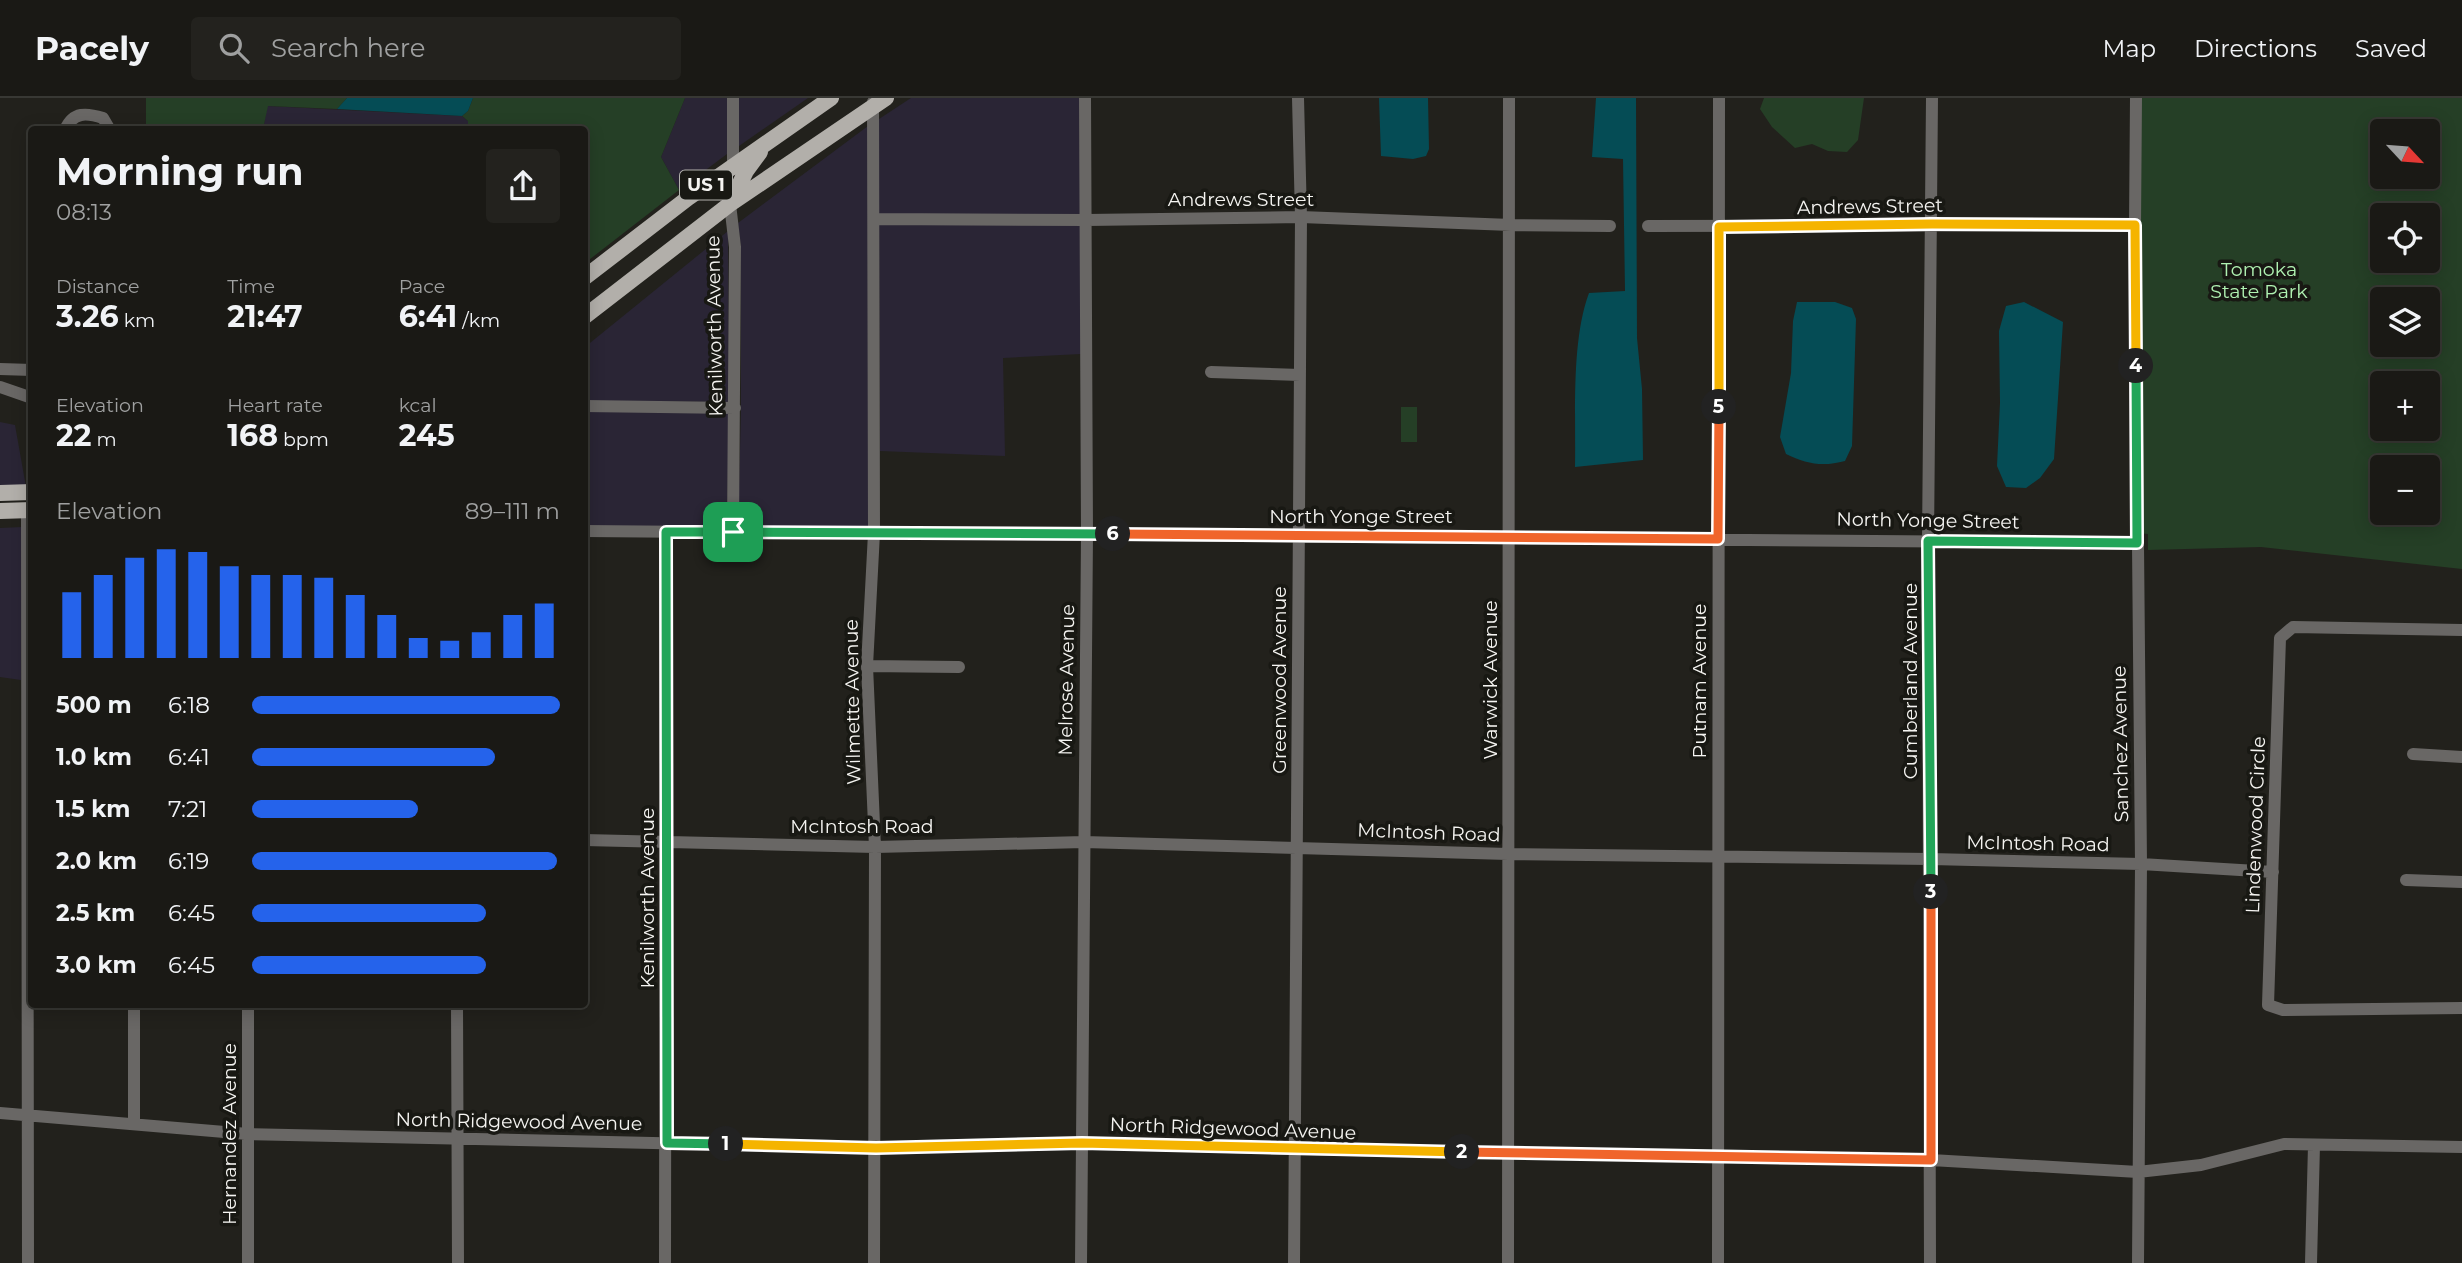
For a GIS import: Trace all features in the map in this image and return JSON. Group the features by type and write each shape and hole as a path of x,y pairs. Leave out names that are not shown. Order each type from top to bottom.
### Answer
{"main road":[{"name":"US 1","path":"588,276 733,166 831,98"},
{"name":"US 1","path":"588,314 730,204 877,101"},
{"path":"730,204 746,171 767,142"},
{"path":"701,226 722,196 733,166"},
{"path":"0,493 28,492"},
{"path":"0,511 28,511"}],"street":[{"path":"733,98 733,166"},
{"name":"Melrose Avenue","path":"1081,1263 1087,534 1085,98"},
{"name":"Greenwood Avenue","path":"1294,1263 1301,217 1298,98"},
{"name":"Warwick Avenue","path":"1508,1263 1511,225 1509,98"},
{"name":"Putnam Avenue","path":"1718,1263 1719,98"},
{"name":"Cumberland Avenue","path":"1930,1263 1931,859 1928,541 1932,98"},
{"name":"Sanchez Avenue","path":"2136,98 2141,864 2138,1263"},
{"name":"Wilmette Avenue","path":"874,1263 875,847 867,666 874,533 874,219 877,101"},
{"path":"67,126 77,115 89,114 103,118 108,126"},
{"name":"Kenilworth Avenue","path":"730,204 735,247 733,532"},
{"name":"Andrews Street","path":"874,219 1301,217 1610,226"},
{"name":"Andrews Street","path":"1648,226 2135,225"},
{"path":"0,369 28,370"},
{"path":"1211,372 1300,375"},
{"path":"0,387 28,397"},
{"path":"588,406 735,408"},
{"name":"North Yonge Street","path":"588,531 2137,543"},
{"name":"Kenilworth Avenue","path":"665,1263 666,532"},
{"name":"Lindenwood Circle","path":"2462,630 2293,626 2280,638 2269,1004 2283,1010 2462,1008"},
{"path":"867,666 958,667"},
{"path":"2413,754 2462,757"},
{"path":"28,813 28,1263"},
{"name":"McIntosh Road","path":"588,840 875,847 1084,842 1508,854 2141,864 2273,872"},
{"path":"2406,880 2462,882"},
{"path":"134,1008 134,1124"},
{"name":"Hernandez Avenue","path":"248,1008 248,1263"},
{"path":"457,1008 458,1263"},
{"name":"North Ridgewood Avenue","path":"0,1113 248,1134 876,1148 1082,1143 1931,1160 2138,1172 2202,1165 2284,1144 2462,1147"},
{"path":"2311,1263 2314,1145"}],"shaded area":[{"path":"685,98 728,98 727,154 679,190 661,157"},
{"path":"739,98 808,98 739,146"},
{"path":"911,98 1079,98 1081,215 879,214 879,119"},
{"path":"267,106 462,116 468,121 468,126 264,126"},
{"path":"868,126 869,528 738,527 741,247 738,223"},
{"path":"879,224 1081,225 1081,354 1003,358 1005,456 880,451"},
{"path":"728,231 729,402 588,401 588,345"},
{"path":"588,411 729,413 727,527 588,526"},
{"path":"0,422 15,425 26,487 0,488"},
{"path":"22,527 21,680 0,677 0,528"}],"green space":[{"path":"146,98 347,98 337,109 268,106 264,126 146,126"},
{"path":"473,98 685,98 661,157 679,190 588,261 588,126 468,126 468,121 462,116 468,111"},
{"path":"1764,98 1864,98 1858,140 1847,152 1828,151 1812,144 1795,148 1772,127 1760,109"},
{"name":"Tomoka State Park","path":"2134,98 2462,98 2462,569 2261,547 2148,550 2148,534 2137,533"},
{"path":"1401,407 1417,407 1417,442 1401,442"}],"water":[{"path":"347,98 473,98 468,111 462,116 337,109"},
{"path":"1379,98 1428,98 1429,149 1426,156 1413,159 1381,156"},
{"path":"1596,98 1636,98 1637,338 1642,389 1643,460 1575,467 1577,355 1583,312 1589,293 1625,291 1623,159 1592,157"},
{"path":"1797,302 1835,302 1852,308 1856,319 1852,446 1845,461 1815,464 1801,460 1786,454 1780,437 1791,373 1793,321"},
{"path":"2024,302 2063,322 2054,459 2040,478 2026,488 2006,487 1997,466 1999,331 2006,306"}],"route":[{"path":"2135,225 2137,543 1928,541 1931,1160 1082,1143 876,1148 667,1143 666,532 733,532 1718,539 1719,227 2135,225"}]}
